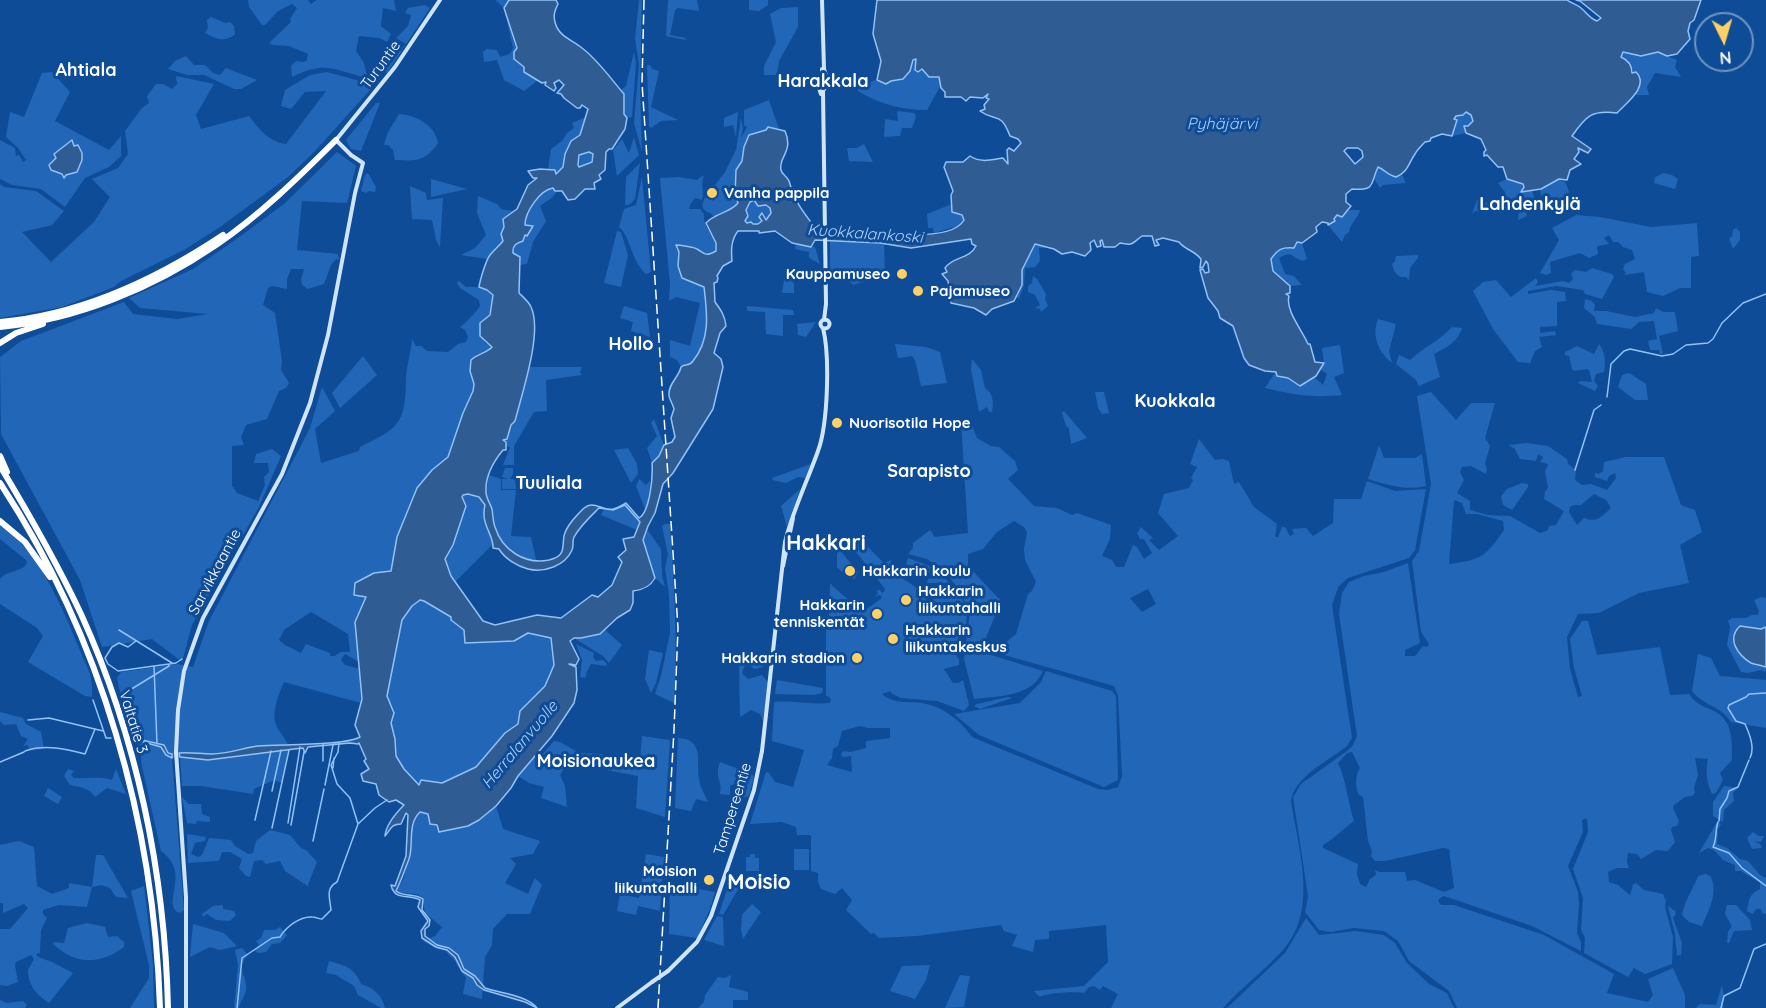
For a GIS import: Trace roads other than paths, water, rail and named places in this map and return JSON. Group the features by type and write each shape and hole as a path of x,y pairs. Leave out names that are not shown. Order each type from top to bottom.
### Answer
{"highway":[{"path":"0,343 16,333 121,295 174,270 217,244 263,207 336,140"},
{"path":"0,322 39,317 74,308 128,287 171,266 263,207"},
{"path":"0,327 66,315"},
{"path":"0,456 17,495"},
{"name":"Valtatie 3","path":"0,466 56,563 82,616 106,677 126,739 146,814 158,882 166,956 168,1008"},
{"name":"Valtatie 3","path":"0,483 32,536 64,598 107,705 133,797 143,843 152,902 160,1008"},
{"path":"0,521 21,538 64,598"}],"main road":[{"name":"Turuntie","path":"336,140 395,68 440,0"},
{"path":"822,0 823,48 821,77 818,81 824,122"},
{"path":"823,48 828,84 825,87 824,122"},
{"path":"821,77 827,79"},
{"path":"819,86 825,87"},
{"name":"Tampereentie","path":"617,1008 668,971 692,949 701,937 735,849 760,762 785,542 792,517 818,452 824,429 825,328 821,323 826,320 824,122"},
{"name":"Sarvikkaantie","path":"186,1008 186,897 176,752 178,710 184,671 203,618 282,474 310,403 328,335 355,193 363,163 336,140"}],"water":[{"name":"Pyhäjärvi","path":"509,0 556,0 558,4 554,17 559,31 593,58 624,94 624,114 627,118 625,129 612,149 606,152 605,170 599,175 601,179 594,183 595,189 585,189 575,199 568,200 562,191 555,191 553,188 543,193 534,202 526,220 525,225 533,226 523,241 513,248 513,253 520,257 519,293 530,305 535,331 515,421 511,425 507,439 503,440 506,442 506,450 503,450 496,459 491,470 486,494 492,509 495,527 503,543 523,558 540,561 549,560 561,554 567,529 574,518 587,506 613,509 626,503 639,518 646,509 651,485 652,463 659,456 664,445 672,442 675,437 671,418 674,409 669,397 670,387 681,367 692,363 699,353 705,335 704,287 682,278 676,245 695,248 705,254 716,251 716,243 706,223 738,203 735,196 736,170 742,161 749,135 766,130 768,127 785,131 788,144 781,170 788,179 800,207 816,229 836,227 906,235 942,232 956,228 964,220 962,215 952,212 951,195 953,191 944,167 946,162 963,162 970,156 981,160 1003,158 1008,164 1007,150 1009,148 1014,151 1021,143 1010,136 1000,120 980,111 985,109 984,105 989,99 986,98 988,94 983,98 970,97 966,101 961,97 945,97 939,77 929,77 922,69 918,72 915,70 916,59 913,60 910,71 903,79 886,84 877,80 881,61 873,34 877,0 1567,0 1597,21 1601,18 1576,0 1701,0 1697,12 1694,12 1694,20 1690,23 1688,31 1690,39 1677,54 1667,56 1658,52 1641,56 1623,52 1621,57 1629,63 1632,73 1636,72 1640,77 1639,88 1617,113 1590,116 1577,129 1572,136 1591,149 1588,153 1578,148 1579,152 1574,159 1581,164 1570,170 1567,180 1559,179 1541,189 1521,192 1523,184 1507,179 1503,167 1498,167 1487,155 1484,156 1486,150 1481,139 1466,133 1464,126 1468,126 1473,121 1471,115 1466,112 1454,119 1457,120 1452,136 1442,134 1425,142 1400,175 1393,176 1378,167 1369,187 1352,189 1346,194 1346,202 1351,206 1342,217 1337,215 1335,221 1328,225 1322,222 1316,227 1317,232 1302,243 1297,242 1294,248 1283,248 1276,253 1271,259 1273,271 1290,286 1290,293 1286,294 1289,296 1288,302 1292,314 1310,344 1315,362 1324,363 1316,376 1300,386 1288,378 1277,376 1276,372 1249,365 1244,358 1233,326 1220,318 1218,311 1208,298 1200,270 1203,269 1205,273 1209,272 1208,264 1206,261 1200,268 1201,259 1179,242 1163,238 1156,240 1159,245 1155,246 1152,236 1142,236 1133,243 1120,243 1115,247 1104,247 1102,240 1100,241 1101,246 1097,247 1094,240 1090,243 1091,250 1085,256 1072,252 1062,254 1054,249 1035,244 1022,270 1022,285 1014,301 992,309 986,315 974,308 951,303 948,281 942,274 947,272 945,268 948,264 973,250 976,246 972,244 971,239 911,248 880,243 815,240 811,247 792,243 775,231 759,233 759,231 738,231 732,245 732,261 723,266 717,276 717,282 714,283 715,302 725,319 726,326 720,333 714,353 721,359 723,367 713,409 673,473 663,484 655,513 643,540 655,578 646,588 633,591 633,603 630,610 617,618 600,634 574,638 570,641 579,659 576,665 569,664 576,667 577,690 574,703 552,736 496,806 468,826 439,832 437,825 430,824 428,814 420,812 412,828 409,859 396,891 423,899 422,910 430,920 429,926 425,929 425,936 437,945 449,948 458,955 464,969 475,976 485,988 520,997 537,1008 525,1002 484,990 473,978 462,971 455,957 447,950 436,947 422,938 421,931 428,921 418,907 420,900 396,894 391,885 395,886 406,856 408,815 406,813 401,824 393,826 385,836 389,823 404,805 396,800 389,802 379,795 376,784 363,781 361,774 369,769 359,743 308,747 305,753 303,748 208,760 180,757 179,753 218,754 258,746 340,742 360,737 355,725 362,699 355,622 366,597 354,595 355,583 374,573 391,571 397,537 417,488 432,470 448,457 473,391 471,360 492,347 480,336 480,323 490,315 493,295 479,287 488,258 503,241 501,234 504,227 503,219 517,209 528,185 537,178 533,178 528,171 555,170 556,174 563,167 565,154 571,141 580,135 588,109 582,105 577,108 557,93 564,85 559,80 554,83 556,88 554,91 545,85 546,82 542,83 524,72 524,67 514,59 514,52 517,48 504,8","holes":["1347,148 1358,148 1362,151 1363,157 1355,164 1344,151","589,152 593,154 592,162 579,167 579,155","754,200 758,206 766,205 770,208 771,213 766,220 762,213 759,217 762,221 758,224 745,221 748,216 746,210 750,202","463,495 479,497 485,505 484,518 493,548 499,549 516,564 534,570 553,567 569,556 576,533 599,508 613,510 625,505 640,522 634,537 623,539 626,550 618,557 622,562 612,585 598,597 592,595 561,618 537,615 495,625 483,621 451,576 445,559 453,545 466,506","420,600 424,601 451,617 451,620 464,630 465,643 514,641 528,633 551,638 554,665 545,686 520,711 518,724 505,733 476,767 442,783 421,780 419,785 404,769 396,756 391,723 394,713 387,696 402,620 412,606"]},
{"path":"72,140 74,146 78,145 82,153 82,160 77,172 66,175 64,178 62,174 51,170 49,165 56,158 54,154"},
{"path":"1740,626 1761,629 1766,627 1766,667 1751,663 1738,651 1734,636"},
{"path":"130,729 138,730 142,740 164,745 168,753 172,754 172,758 166,755 161,747 140,741 137,732 133,735"}],"waterway":[{"path":"1607,397 1611,364 1624,351 1630,349 1662,356 1673,354 1686,345 1708,343 1713,339 1722,323 1743,303 1766,294"},
{"path":"1575,470 1594,410 1601,405"},
{"path":"119,630 172,663"},
{"path":"136,641 128,647 119,643 112,647 105,658 108,664 118,671 154,666"},
{"path":"125,693 169,664 182,659"},
{"path":"157,744 154,666 169,664"},
{"path":"1750,758 1752,746 1747,728 1745,724 1736,721 1728,708 1729,705 1749,694 1766,693"},
{"path":"93,700 106,738 111,738"},
{"path":"28,720 49,718 103,731"},
{"path":"25,751 48,748 85,754 95,729"},
{"path":"339,743 338,752 331,765 337,784 350,798 358,824"},
{"path":"323,744 323,761"},
{"path":"325,785 333,745"},
{"path":"288,823 300,747"},
{"path":"272,791 281,750"},
{"path":"272,828 289,750"},
{"path":"255,820 271,751"},
{"path":"0,762 24,752"},
{"path":"291,825 304,752"},
{"path":"333,768 334,758"},
{"path":"1719,821 1720,809 1729,791 1738,787 1749,760"},
{"path":"313,841 324,789"},
{"path":"237,1008 242,958 272,938 280,937 298,920 307,917 322,919 331,910 329,898 331,887 337,882 358,824 387,800"},
{"path":"1718,822 1713,847 1729,853 1742,868 1766,886"},
{"path":"1721,1008 1724,996 1740,988 1754,949 1766,944"}],"railway":[{"path":"644,0 642,83 678,628 658,1008"}],"place":[{"name":"Vanha pappila","path":"712,193"},
{"name":"Kauppamuseo","path":"902,274"},
{"name":"Pajamuseo","path":"918,291"},
{"name":"Nuorisotila Hope","path":"837,423"},
{"name":"Hakkarin koulu","path":"850,571"},
{"name":"Hakkarin liikuntahalli","path":"906,600"},
{"name":"Hakkarin tenniskentät","path":"877,614"},
{"name":"Hakkarin liikuntakeskus","path":"893,639"},
{"name":"Hakkarin stadion","path":"857,658"},
{"name":"Moision liikuntahalli","path":"709,880"}],"district":[{"name":"Ahtiala","path":"86,71"},
{"name":"Harakkala","path":"823,82"},
{"name":"Lahdenkylä","path":"1530,205"},
{"name":"Hollo","path":"631,345"},
{"name":"Kuokkala","path":"1175,402"},
{"name":"Sarapisto","path":"929,472"},
{"name":"Tuuliala","path":"549,484"},
{"name":"Hakkari","path":"826,544"},
{"name":"Moisionaukea","path":"596,762"},
{"name":"Moisio","path":"759,883"}],"water label":[{"name":"Kuokkalankoski","path":"865,234"},
{"name":"Herralanvuolle","path":"520,745"}]}
